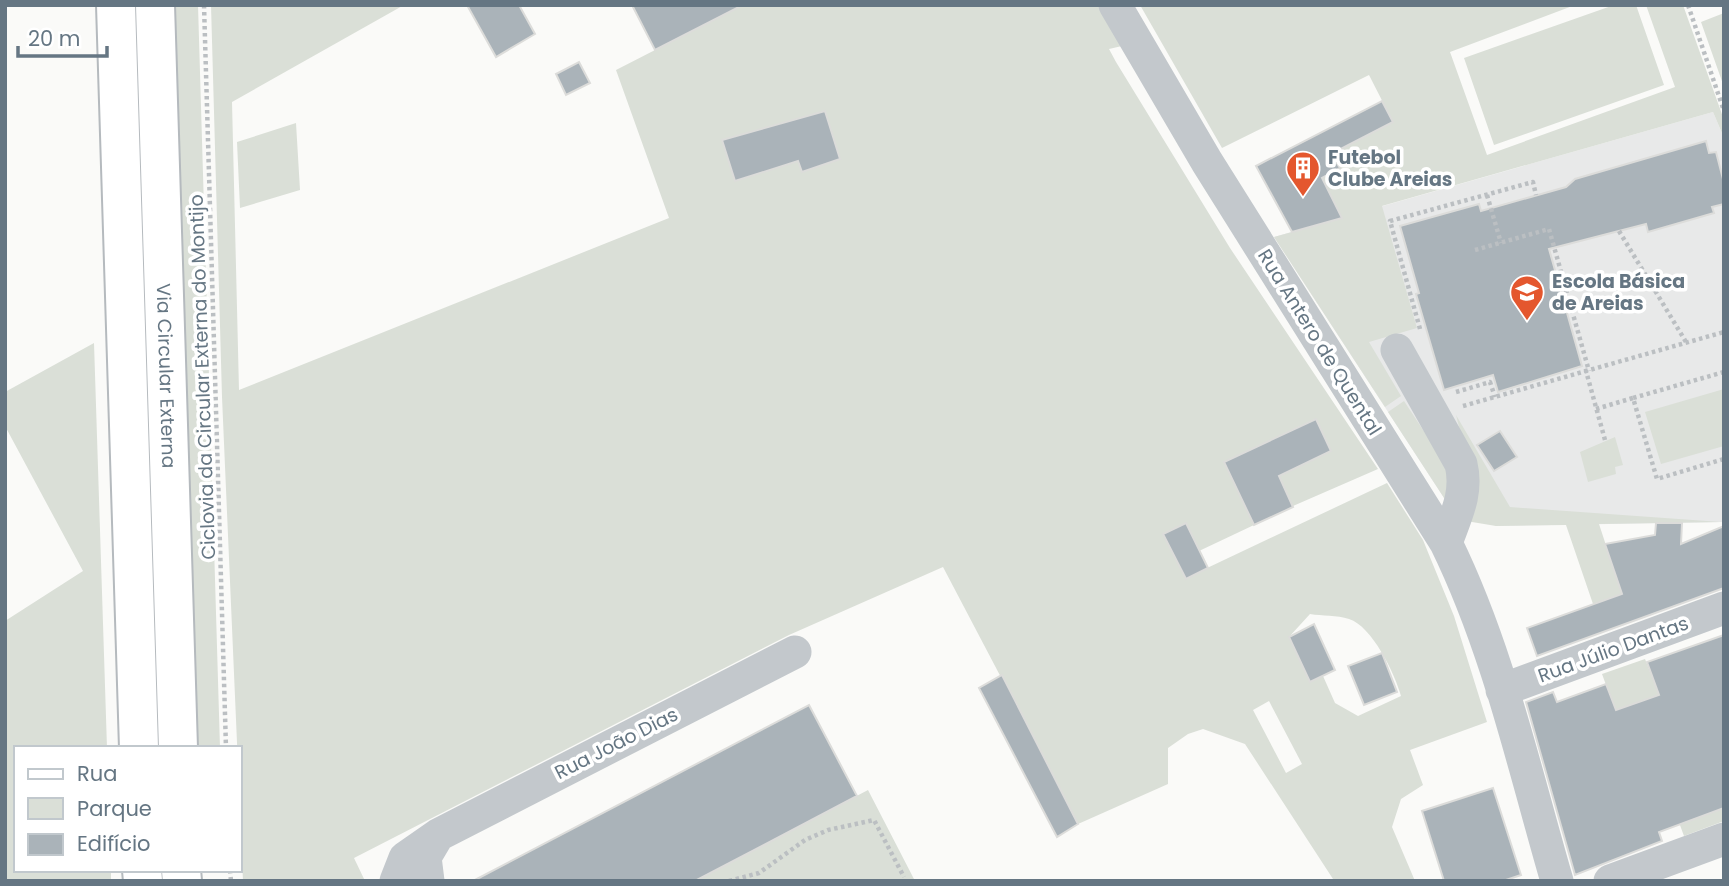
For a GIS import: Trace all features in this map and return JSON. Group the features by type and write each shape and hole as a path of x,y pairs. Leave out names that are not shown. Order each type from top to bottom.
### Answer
{"main road":[{"name":"Via Circular Externa","path":"116,5 139,746"},
{"name":"Via Circular Externa","path":"155,5 178,746"}],"street":[{"name":"Rua Antero de Quental","path":"1115,5 1207,162 1446,543 1462,575 1502,690 1556,881"},
{"path":"1410,345 1461,464 1465,482 1464,493 1446,543"},
{"name":"Rua Júlio Dantas","path":"1502,690 1724,608"},
{"name":"Rua João Dias","path":"396,881 405,858 438,835 795,652"},
{"path":"428,881 425,857 438,835"},
{"path":"1610,881 1724,839"}],"path":[{"name":"Ciclovia da Circular Externa do Montijo","path":"204,5 226,746"},
{"path":"1688,5 1724,111"},
{"path":"1410,345 1390,221 1533,182 1536,195"},
{"path":"1487,195 1501,243"},
{"path":"1475,250 1549,229 1605,440"},
{"path":"1619,231 1686,342"},
{"path":"1453,409 1724,332"},
{"path":"1596,409 1724,372"},
{"path":"1448,394 1490,382 1495,397"},
{"path":"1633,398 1657,479 1724,459"},
{"path":"729,881 759,873 805,840 828,831 874,820 904,877"}],"shaded area":[{"name":"Escola Básica de Areias","path":"1713,112 1724,138 1724,522 1496,526 1448,504 1274,237"}],"green space":[{"path":"175,5 198,5 220,746 198,746"},
{"path":"211,5 404,5 232,102 239,390 669,218 616,70 743,5 1100,5 1122,46 1109,49 1116,62 1230,248 1378,469 1293,506 1279,476 1331,451 1315,419 1225,462 1254,525 1199,551 1164,534 1186,578 1387,483 1423,540 1454,616 1487,722 1410,750 1423,785 1401,799 1392,827 1415,881 1331,881 1333,879 1245,744 1203,729 1188,734 1168,748 1168,784 1078,824 943,567 789,635 354,858 365,881 243,881 242,746 237,746 222,397","holes":["1310,614 1340,617 1358,623 1374,641 1394,676 1401,696 1358,716 1335,703 1323,676 1310,682 1289,637","1269,701 1302,764 1286,773 1253,710"]},
{"path":"1140,5 1575,5 1450,52 1487,155 1675,87 1646,5 1683,5 1724,120 1724,138 1713,112 1382,206 1417,328 1369,342 1401,396 1385,407 1274,237 1342,218 1322,178 1339,168 1331,154 1393,122 1369,75 1222,148"},
{"path":"1614,5 1636,5 1664,85 1494,145 1464,58"},
{"path":"1724,13 1724,87 1701,22"},
{"path":"296,123 300,190 240,208 237,142"},
{"path":"94,343 107,746 14,746 14,872 111,872 111,881 5,881 5,621 83,571 5,426 5,392"},
{"path":"1724,389 1724,446 1661,464 1645,412"},
{"path":"1404,401 1454,477 1448,504 1388,412"},
{"path":"1456,415 1510,507 1721,522 1599,524 1622,594 1593,604 1566,525 1496,526 1460,520 1468,462"},
{"path":"1615,437 1623,465 1615,467 1616,474 1588,482 1580,452"},
{"path":"1645,659 1659,695 1624,734 1602,674"},
{"path":"1663,779 1700,816 1724,808 1724,821 1684,836"},
{"path":"868,790 915,881 695,881"}],"building":[{"path":"467,5 519,5 535,34 496,57"},
{"path":"632,5 743,5 655,50"},
{"path":"579,62 590,83 566,95 556,74"},
{"path":"1382,101 1393,122 1331,154 1340,168 1322,178 1342,218 1292,232 1256,166"},
{"path":"825,111 840,159 802,172 798,161 735,181 722,140"},
{"path":"1706,141 1709,153 1716,152 1724,183 1724,204 1712,207 1714,213 1648,232 1646,224 1549,249 1582,366 1498,392 1493,375 1444,390 1416,294 1419,293 1400,226 1479,204 1481,211 1566,187 1575,179"},
{"path":"1316,419 1331,451 1279,476 1293,507 1254,525 1224,462"},
{"path":"1500,431 1517,457 1494,471 1477,445"},
{"path":"1186,523 1208,568 1186,579 1163,534"},
{"path":"1656,523 1682,523 1681,544 1724,526 1724,588 1537,656 1527,628 1622,594 1605,544 1655,535"},
{"path":"1314,624 1335,670 1310,682 1289,637"},
{"path":"1724,635 1724,808 1659,832 1662,841 1575,875 1526,702 1553,692 1557,702 1606,684 1616,710 1659,695 1647,662"},
{"path":"1382,653 1397,692 1364,705 1348,666"},
{"path":"1002,675 1078,824 1057,837 979,688"},
{"path":"809,705 857,796 764,845 695,881 473,881"},
{"path":"1493,788 1521,875 1503,881 1444,881 1422,811"}],"place":[{"name":"Futebol Clube Areias","path":"1303,198"},
{"name":"Escola Básica de Areias","path":"1527,322"}]}
